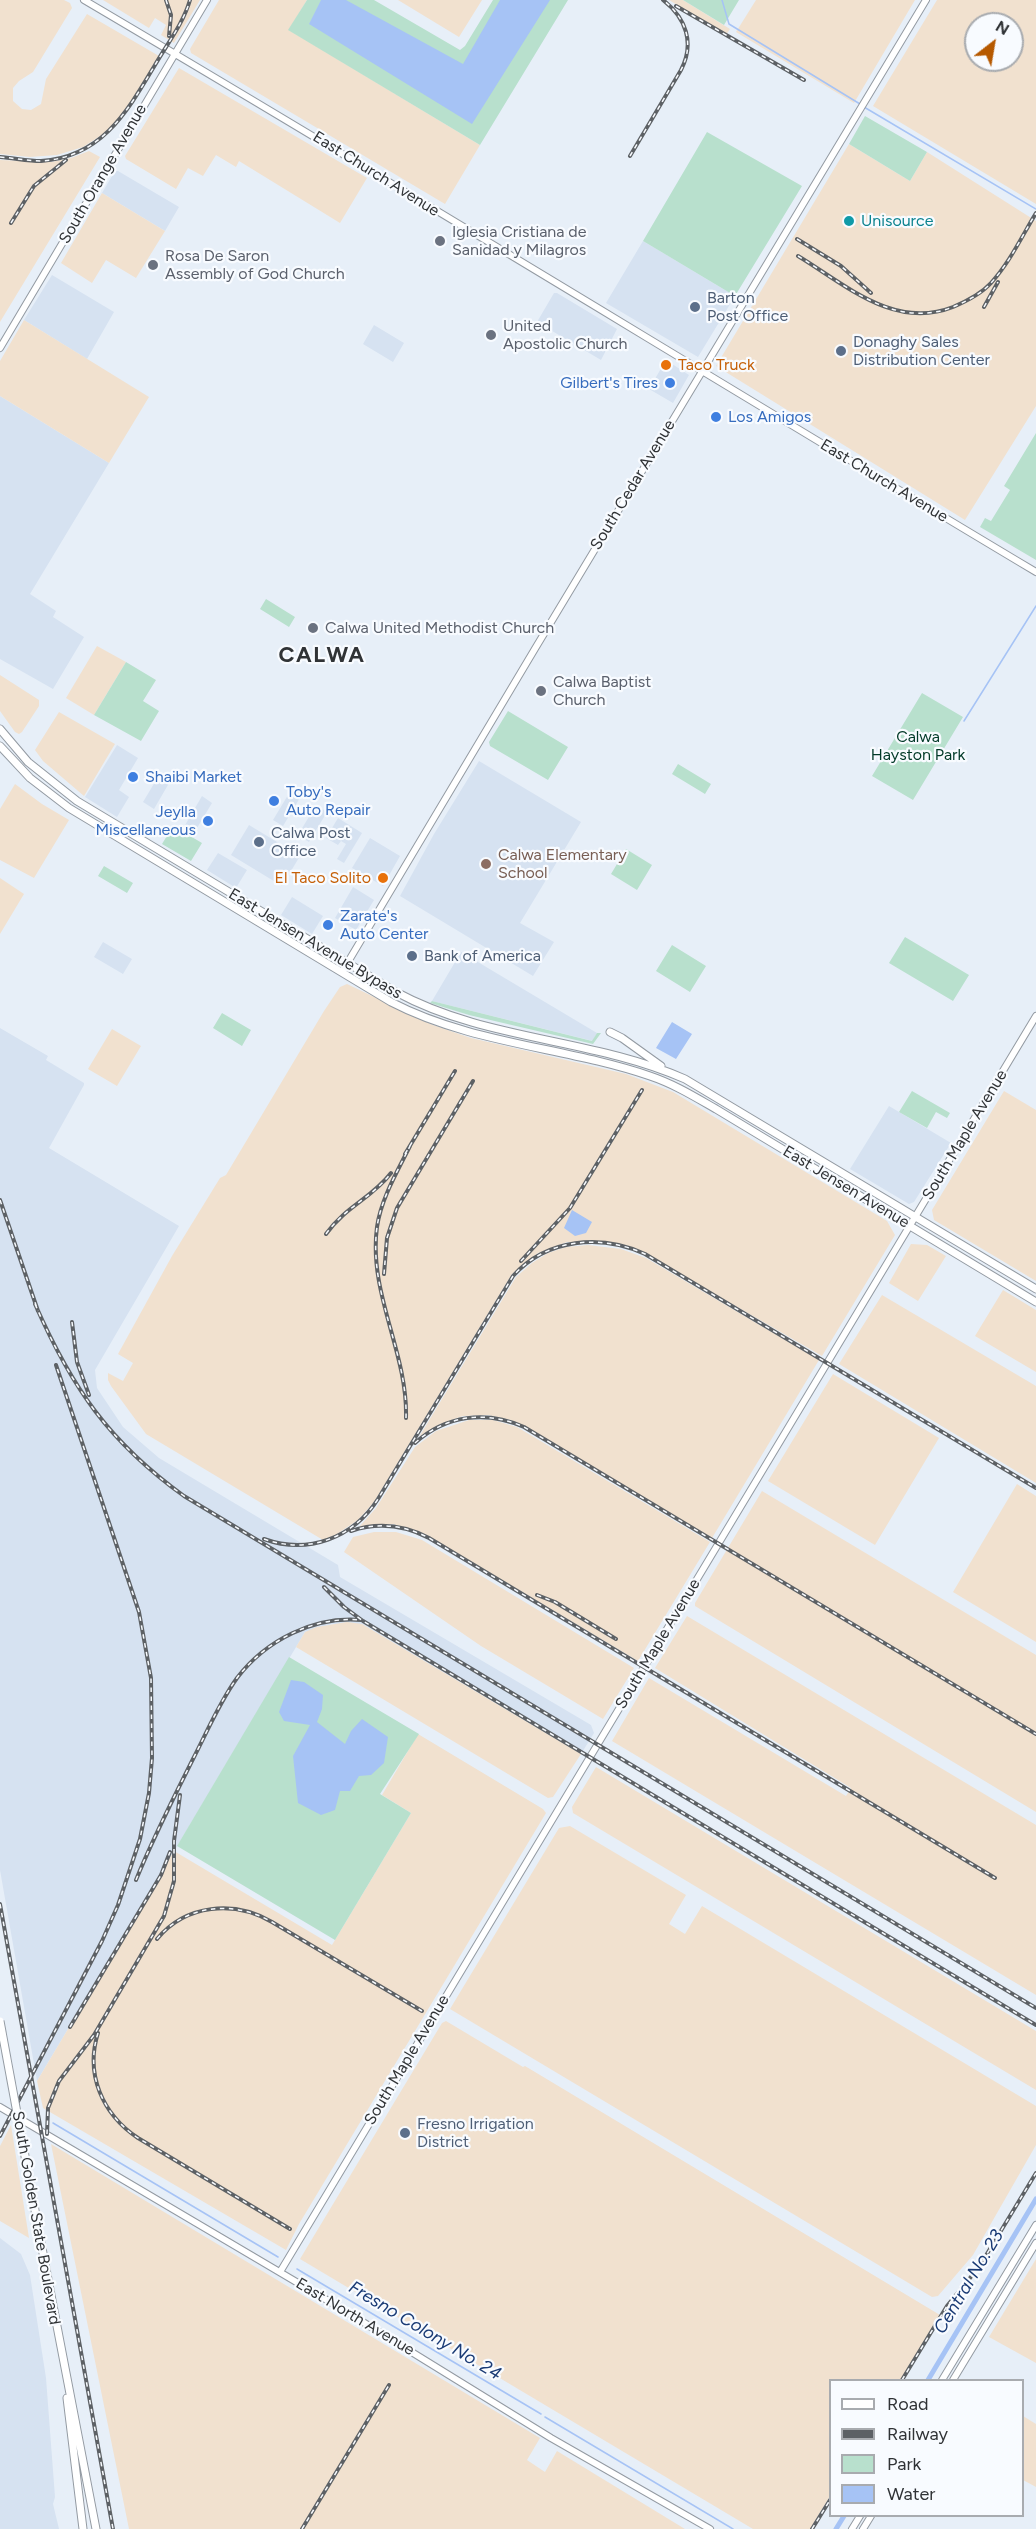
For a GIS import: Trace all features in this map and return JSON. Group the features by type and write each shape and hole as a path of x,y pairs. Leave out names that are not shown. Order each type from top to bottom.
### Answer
{"main road":[{"name":"East Church Avenue","path":"84,0 272,110 627,327 703,370 1036,572"},
{"name":"South Orange Avenue","path":"0,348 207,0"},
{"name":"South Cedar Avenue","path":"342,972 491,719 926,0"},
{"name":"East Jensen Avenue Bypass","path":"0,729 20,754 65,793 403,996 442,1014 632,1059 673,1074"},
{"name":"East Jensen Avenue Bypass","path":"0,746 30,778 69,808 408,1011 449,1028 653,1077"},
{"name":"South Maple Avenue","path":"280,2272 1036,1016"},
{"path":"610,1032 673,1074"},
{"name":"East Jensen Avenue","path":"673,1074 706,1091 1036,1288"},
{"name":"East Jensen Avenue","path":"653,1077 693,1096 1036,1302"},
{"name":"South Golden State Boulevard","path":"0,2021 66,2380 96,2529"},
{"name":"East North Avenue","path":"0,2107 280,2272 561,2444 710,2529"},
{"path":"943,2379 1036,2225"},
{"path":"954,2379 1036,2243"},
{"path":"973,2328 981,2333"},
{"name":"South Golden State Boulevard","path":"66,2380 83,2529"}],"shaded area":[{"path":"0,0 64,0 70,3 72,8 33,72 13,88 13,101 22,109 31,110 41,104 46,79 87,14 159,56 123,114 105,133 83,147 57,155 30,157 0,154"},
{"path":"103,0 200,0 174,43 161,35 166,25 155,18 149,28"},
{"path":"219,0 307,0 289,30 480,145 445,204 191,53 190,49"},
{"path":"398,0 482,0 459,37"},
{"path":"669,0 683,0 730,29 726,35"},
{"path":"756,0 915,0 854,103 736,32"},
{"path":"937,0 1036,0 1036,204 873,106"},
{"path":"179,68 367,178 340,223 239,161 236,167 216,155 203,176 188,168 176,189 126,159 125,156"},
{"path":"849,144 910,181 927,152 1036,221 1036,406 965,520 716,366"},
{"path":"89,151 100,157 0,322 0,160 51,162"},
{"path":"115,171 179,207 165,231 102,193"},
{"path":"102,193 165,231 136,278 106,260 92,283 61,263"},
{"path":"643,241 735,296 698,357 606,303"},
{"path":"52,275 114,312 87,359 24,320"},
{"path":"554,293 617,329 601,360 537,322"},
{"path":"24,320 149,397 109,463 0,396 0,361"},
{"path":"374,325 404,343 393,362 363,344"},
{"path":"666,360 689,375 673,403 649,389"},
{"path":"0,396 109,463 30,594 56,611 53,617 84,637 53,689 0,659"},
{"path":"97,646 126,662 94,715 66,698"},
{"path":"0,675 39,700 39,706 19,734 15,732 0,711"},
{"path":"59,712 115,744 84,796 43,761 35,750"},
{"path":"117,745 138,758 119,790 129,797 117,817 85,797"},
{"name":"Calwa Elementary School","path":"479,761 581,822 520,923 554,942 533,976 400,896 434,834"},
{"path":"161,772 172,778 154,809 143,802"},
{"path":"15,784 69,820 34,878 0,860 0,809"},
{"path":"291,790 301,796 283,826 273,820"},
{"path":"202,796 212,803 194,833 184,827"},
{"path":"316,805 327,812 309,842 298,835"},
{"path":"338,818 362,833 344,863 337,859 346,844 341,841 338,845 326,838"},
{"path":"249,825 300,856 282,886 231,855"},
{"path":"370,838 400,856 383,886 352,868"},
{"path":"218,853 247,870 236,888 207,870"},
{"path":"0,878 24,894 0,934"},
{"path":"353,887 374,900 356,930 335,918"},
{"path":"292,897 323,916 312,934 281,915"},
{"path":"103,942 132,959 123,974 94,957"},
{"path":"461,952 597,1033 593,1041 432,1001"},
{"path":"347,984 433,1025 471,1038 626,1074 673,1092 887,1221 895,1235 822,1356 637,1249 611,1242 567,1242 538,1253 512,1274 374,1502 358,1520 337,1534 323,1540 146,1434 111,1386 108,1373 123,1381 133,1363 118,1354 172,1256 220,1178 226,1175 324,1011 340,987"},
{"path":"0,1028 48,1056 46,1060 84,1083 49,1148 179,1226 95,1370 97,1388 123,1427 159,1458 338,1565 340,1577 591,1725 594,1733 581,1754 362,1624 332,1624 305,1632 37,2081 0,1870"},
{"path":"112,1029 141,1046 117,1086 88,1069"},
{"path":"1004,1091 1036,1110 1036,1281 934,1220 932,1210"},
{"path":"889,1106 951,1143 914,1202 909,1204 850,1169"},
{"path":"911,1244 927,1245 946,1256 918,1301 889,1283"},
{"path":"588,1245 621,1249 646,1258 819,1360 712,1538 511,1420 488,1415 463,1416 440,1424 419,1437 516,1277 548,1253 566,1247"},
{"path":"1003,1290 1036,1310 1036,1372 975,1336"},
{"path":"882,1295 1036,1386 1036,1483 839,1364"},
{"path":"833,1374 939,1438 875,1545 768,1481"},
{"path":"469,1420 493,1420 517,1427 710,1542 638,1661 425,1534 393,1524 359,1527 376,1508 415,1447 436,1431"},
{"path":"1017,1484 1036,1496 1036,1642 953,1592"},
{"path":"762,1491 1036,1655 1036,1812 695,1606"},
{"path":"374,1532 396,1532 422,1540 634,1668 603,1719 481,1646 344,1552 353,1537"},
{"path":"687,1616 1036,1825 1036,1995 612,1741 649,1678 846,1796 851,1788 655,1668"},
{"path":"347,1622 362,1624 581,1754 553,1797 548,1798 296,1647 305,1632 317,1627"},
{"path":"418,1734 543,1809 546,1813 299,2224 286,2250 43,2108 37,2081 174,1851 332,1945 411,1813 382,1795"},
{"path":"596,1767 1036,2031 1036,2090 573,1813 572,1807"},
{"path":"570,1826 686,1895 669,1924 685,1934 702,1906 1036,2106 1036,2145 973,2255 938,2296 932,2297 450,2009 559,1828"},
{"path":"446,2021 523,2067 525,2066 940,2315 902,2379 829,2379 829,2498 810,2529 753,2529 300,2259 442,2023"},
{"path":"11,2125 29,2238 0,2221 0,2146"},
{"path":"51,2144 540,2438 527,2460 545,2472 557,2451 685,2529 129,2529"},
{"path":"0,2238 21,2254 30,2275 46,2378 55,2497 53,2504 59,2529 0,2529"},
{"path":"1036,2259 1036,2363 989,2337"},
{"path":"1024,2417 1036,2424 1036,2487 1024,2481"}],"green space":[{"path":"307,0 374,0 460,50 465,46 493,0 568,0 480,145 288,30"},
{"path":"683,0 739,0 724,25"},
{"path":"865,116 927,152 910,181 849,144"},
{"path":"707,132 802,186 735,296 643,241"},
{"path":"1036,433 1036,560 980,527 985,518 991,521 1010,490 1004,486"},
{"path":"266,599 295,617 289,627 260,609"},
{"path":"126,662 156,680 143,701 159,711 141,741 94,715"},
{"name":"Calwa Hayston Park","path":"922,693 963,717 913,800 872,776"},
{"path":"508,711 568,747 548,780 490,746 489,742"},
{"path":"678,764 711,784 705,794 672,774"},
{"path":"173,826 202,843 191,861 162,844"},
{"path":"626,849 652,865 637,890 611,874"},
{"path":"104,866 133,883 127,893 98,876"},
{"path":"905,937 969,975 953,1001 889,963"},
{"path":"672,945 706,966 690,992 656,971"},
{"path":"432,1001 592,1041 597,1033 601,1033 593,1044 469,1015 430,1003"},
{"path":"222,1013 251,1030 242,1046 213,1028"},
{"path":"912,1091 950,1113 947,1118 936,1112 927,1128 899,1112"},
{"path":"289,1657 419,1734 380,1794 411,1813 335,1940 177,1846"}],"water":[{"path":"321,0 346,0 463,64 500,0 550,0 472,124 309,24"},
{"path":"672,1022 692,1034 676,1059 656,1048"},
{"path":"572,1210 592,1222 586,1233 575,1236 564,1228"},
{"path":"291,1680 304,1682 323,1695 322,1709 317,1722 345,1744 351,1731 362,1719 388,1737 384,1763 371,1775 359,1776 350,1791 340,1791 335,1810 321,1815 298,1803 293,1756 310,1725 284,1721 279,1712"}],"waterway":[{"path":"722,0 729,24 860,104"},
{"path":"864,107 1036,209"},
{"path":"964,721 1036,606"},
{"name":"Fresno Colony No. 24","path":"53,2123 278,2257"},
{"name":"Central No. 23","path":"929,2379 1036,2199"},
{"name":"Fresno Colony No. 24","path":"297,2269 541,2414"},
{"name":"Fresno Colony No. 24","path":"545,2417 733,2529"},
{"name":"Central No. 23","path":"836,2529 843,2517"}],"railway":[{"path":"166,0 171,15 169,36"},
{"path":"0,157 31,161 62,158 81,151 96,141 123,115 134,99 179,26 190,0"},
{"path":"630,156 685,60 688,41 686,32 677,15 663,0"},
{"path":"676,6 804,80"},
{"path":"11,223 34,186 66,160"},
{"path":"798,256 871,301 891,309 911,313 931,313 958,305 987,287 1010,258 1036,213"},
{"path":"797,239 841,266 871,293"},
{"path":"984,307 998,282"},
{"path":"405,1154 455,1071"},
{"path":"384,1274 387,1238 397,1208 473,1081"},
{"path":"521,1261 570,1208 642,1090"},
{"path":"406,1418 401,1370 378,1276 376,1251 377,1227 382,1206 410,1146"},
{"path":"326,1234 342,1216 384,1182 391,1173"},
{"path":"0,1200 38,1311"},
{"path":"264,1539 297,1545 313,1544 343,1533 368,1513 513,1276 527,1263 542,1254 575,1243 611,1244 645,1254 1036,1488"},
{"path":"35,1304 63,1362 95,1411 134,1455 184,1496 1036,2008"},
{"path":"72,1322 77,1362 89,1395"},
{"path":"0,2136 102,1941 118,1905 140,1839 149,1793 152,1758 151,1678 139,1612 56,1365"},
{"path":"415,1443 440,1426 467,1418 495,1418 524,1427 1036,1734"},
{"path":"351,1531 371,1526 391,1526 410,1530 429,1538 995,1878"},
{"path":"324,1587 344,1607 363,1621 1036,2025"},
{"path":"537,1595 555,1602 616,1639"},
{"path":"136,1880 163,1819 219,1707 237,1678 249,1664 262,1652 292,1633 326,1622 361,1620"},
{"path":"47,2134 48,2108 59,2081 94,2035 164,1916 174,1881 174,1841 180,1795"},
{"path":"70,2027 161,1875 170,1852"},
{"path":"0,1904 113,2529"},
{"path":"157,1939 169,1927 196,1912 227,1908 242,1910 272,1922 422,2011"},
{"path":"98,2033 95,2048 95,2078 106,2105 125,2128 290,2229"},
{"path":"903,2379 947,2306 979,2267 1036,2173"},
{"path":"302,2529 389,2385"},
{"path":"812,2529 829,2502"}],"place":[{"name":"Unisource","path":"849,221"},
{"name":"Iglesia Cristiana de Sanidad y Milagros","path":"440,241"},
{"name":"Rosa De Saron Assembly of God Church","path":"153,265"},
{"name":"Barton Post Office","path":"695,307"},
{"name":"United Apostolic Church","path":"491,335"},
{"name":"Donaghy Sales Distribution Center","path":"841,351"},
{"name":"Taco Truck","path":"666,365"},
{"name":"Gilbert's Tires","path":"670,383"},
{"name":"Los Amigos","path":"716,417"},
{"name":"Calwa United Methodist Church","path":"313,628"},
{"name":"Calwa Baptist Church","path":"541,691"},
{"name":"Shaibi Market","path":"133,777"},
{"name":"Toby's Auto Repair","path":"274,801"},
{"name":"Jeylla Miscellaneous","path":"208,821"},
{"name":"Calwa Post Office","path":"259,842"},
{"name":"Calwa Elementary School","path":"486,864"},
{"name":"El Taco Solito","path":"383,878"},
{"name":"Zarate's Auto Center","path":"328,925"},
{"name":"Bank of America","path":"412,956"},
{"name":"Fresno Irrigation District","path":"405,2133"}],"district":[{"name":"CALWA","path":"322,656"}]}
